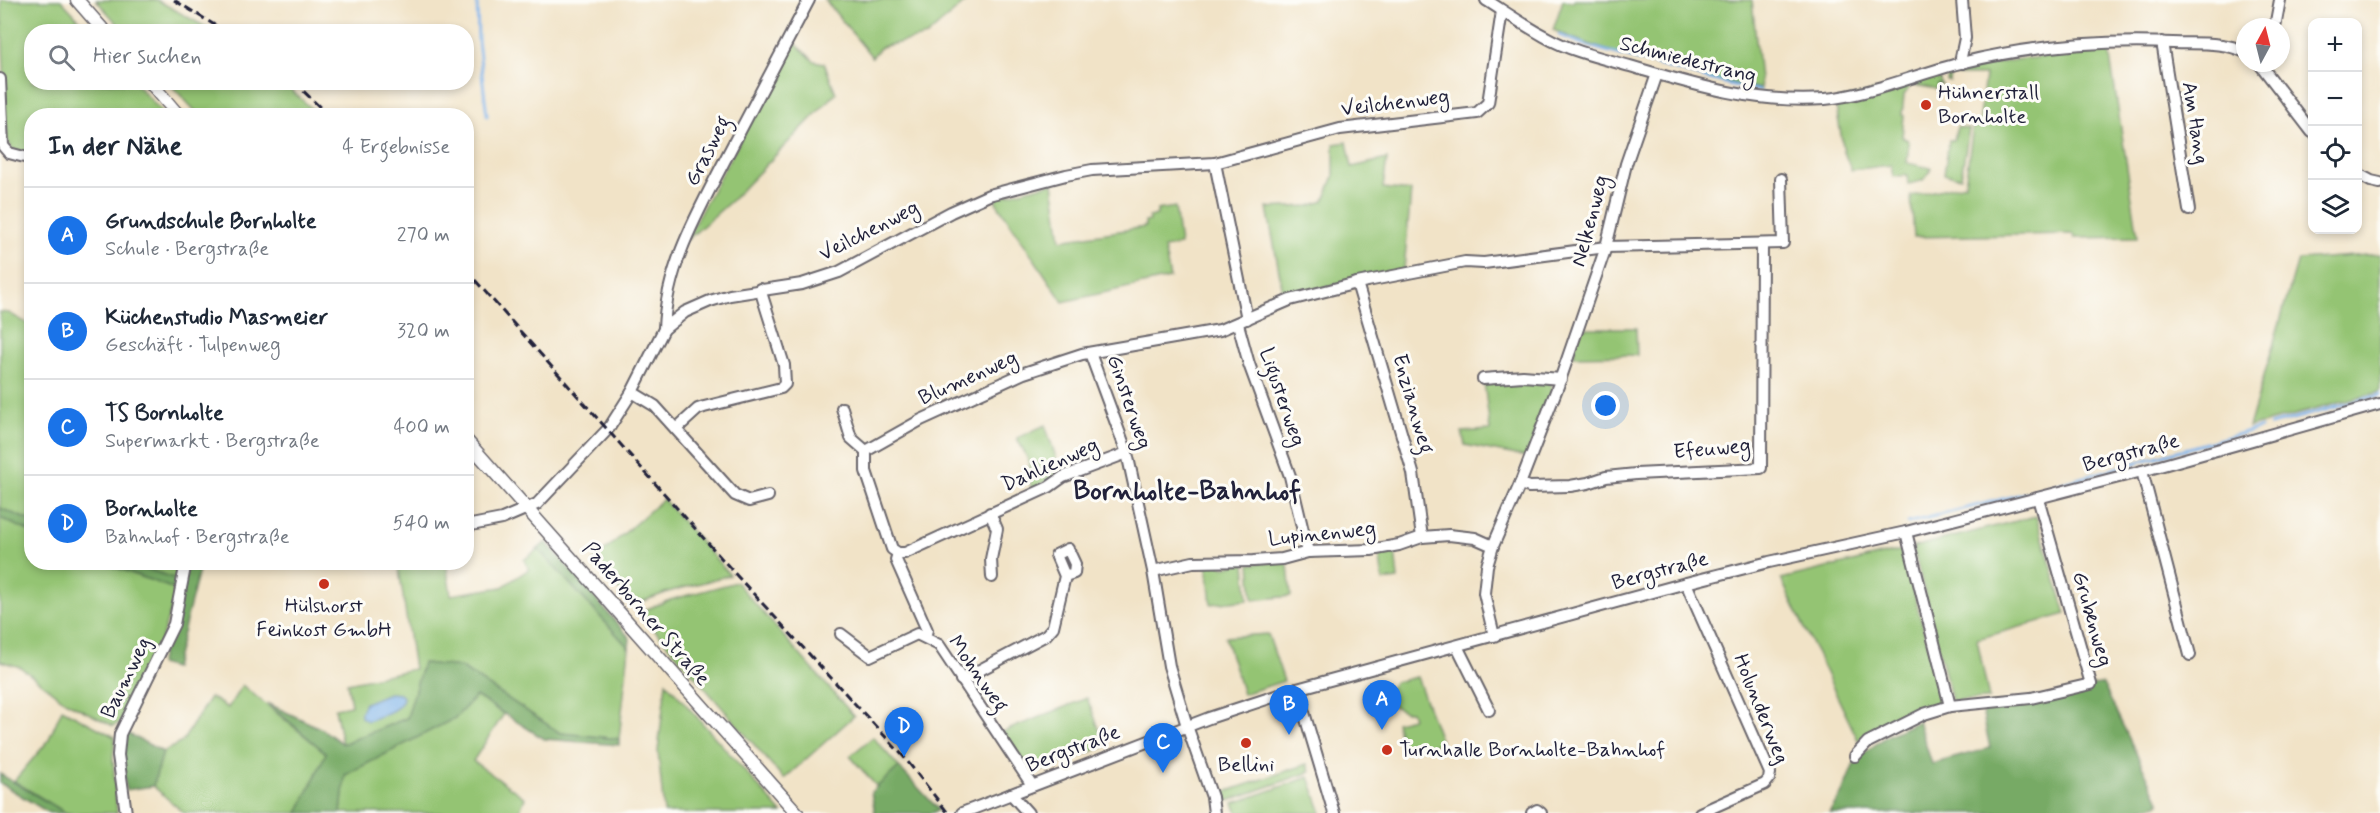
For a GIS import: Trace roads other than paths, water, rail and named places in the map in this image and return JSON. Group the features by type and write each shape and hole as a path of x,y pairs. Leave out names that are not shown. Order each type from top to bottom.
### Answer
{"main road":[{"path":"77,0 98,24"},
{"path":"157,90 172,108"},
{"name":"Paderborner Straße","path":"474,449 797,813"}],"street":[{"name":"Grasweg","path":"664,329 665,311 672,280 688,232 809,0"},
{"name":"Schmiedestrang","path":"1486,0 1544,36 1575,50 1733,95 1767,99 1826,99 1853,94 1963,63 2018,52 2054,48 2162,42 2228,46 2236,49"},
{"path":"1962,0 1965,38 1961,57 1963,63"},
{"path":"2277,18 2280,0"},
{"name":"Veilchenweg","path":"474,524 501,519 537,504 599,439 632,392 664,329 684,312 710,301 760,289 802,284 839,272 951,212 989,195 1066,175 1092,170 1215,164 1340,129 1477,112 1488,103 1502,11"},
{"name":"Am Hang","path":"2162,42 2189,210"},
{"path":"2266,72 2308,126"},
{"name":"Nelkenweg","path":"1494,636 1484,593 1484,576 1493,546 1520,484 1560,379 1606,248 1626,164 1657,74"},
{"path":"0,79 3,146 9,153 24,157"},
{"path":"1215,164 1234,249 1243,322"},
{"path":"2362,176 2380,183"},
{"path":"1606,248 1783,243 1781,179"},
{"name":"Efeuweg","path":"1520,484 1529,487 1570,486 1606,477 1636,474 1761,468 1762,244"},
{"name":"Ginsterweg","path":"1214,813 1212,797 1169,666 1153,571 1127,453 1090,353 1220,330 1290,300 1357,283 1465,262 1484,263 1606,248"},
{"name":"Enzianweg","path":"1357,283 1413,473 1422,537"},
{"path":"676,429 698,409 781,388 785,384 784,365 760,289"},
{"name":"Ligusterweg","path":"1243,322 1249,364 1290,476 1308,552"},
{"name":"Blumenweg","path":"866,451 921,420 1024,373 1090,353"},
{"path":"1483,379 1523,376 1560,379"},
{"path":"632,392 655,406 735,495 749,501 768,496"},
{"name":"Bergstraße","path":"962,813 1187,726 1296,689 1769,562 1906,532 2142,471 2380,404"},
{"path":"842,408 851,438 866,451 866,471 892,549 898,553 896,560 927,630 925,638"},
{"name":"Dahlienweg","path":"898,553 905,553 1049,487 1063,477 1127,453"},
{"path":"2142,471 2190,655"},
{"name":"Grubenweg","path":"1855,756 1868,742 1924,714 1950,706 2031,698 2091,684 2038,498"},
{"name":"Dahlienweg","path":"990,513 997,529 991,559 992,577"},
{"path":"1906,532 1950,706"},
{"name":"Lupinenweg","path":"1153,571 1193,562 1282,559 1308,552 1371,550 1399,545 1422,537 1449,535 1475,538 1493,546"},
{"name":"Baumweg","path":"126,813 118,755 120,734 174,624 184,570"},
{"path":"961,680 1046,635 1056,621 1065,576"},
{"name":"Holunderweg","path":"1686,584 1770,773 1765,784 1700,813"},
{"name":"Mohnweg","path":"841,634 870,656 917,634 939,645 1032,785"},
{"path":"1457,645 1489,710"},
{"path":"1296,689 1334,813"},
{"path":"1011,794 1028,813"},
{"path":"1532,813 1537,810 1541,813"}],"water":[{"path":"389,693 400,694 403,697 399,706 367,721 361,717 365,703"}],"waterway":[{"path":"477,0 478,41 487,116"},
{"path":"1559,35 1588,46 1760,91"},
{"path":"2270,425 2380,395"},
{"path":"1908,523 2034,491 2260,428"}],"railway":[{"path":"174,0 213,24"},
{"path":"302,90 321,108"},
{"path":"474,279 738,577 904,757 948,813"}],"place":[{"name":"Hühnerstall Bornholte","path":"1926,105"},
{"name":"Hülshorst Feinkost GmbH","path":"324,584"},
{"name":"Grundschule Bornholte","path":"1382,730"},
{"name":"Küchenstudio Masmeier","path":"1289,735"},
{"name":"Bellini","path":"1246,743"},
{"name":"Turnhalle Bornholte-Bahnhof","path":"1387,750"},
{"name":"Bornholte","path":"904,757"},
{"name":"TS Bornholte","path":"1163,773"}],"district":[{"name":"Bornholte-Bahnhof","path":"1187,491"}]}
